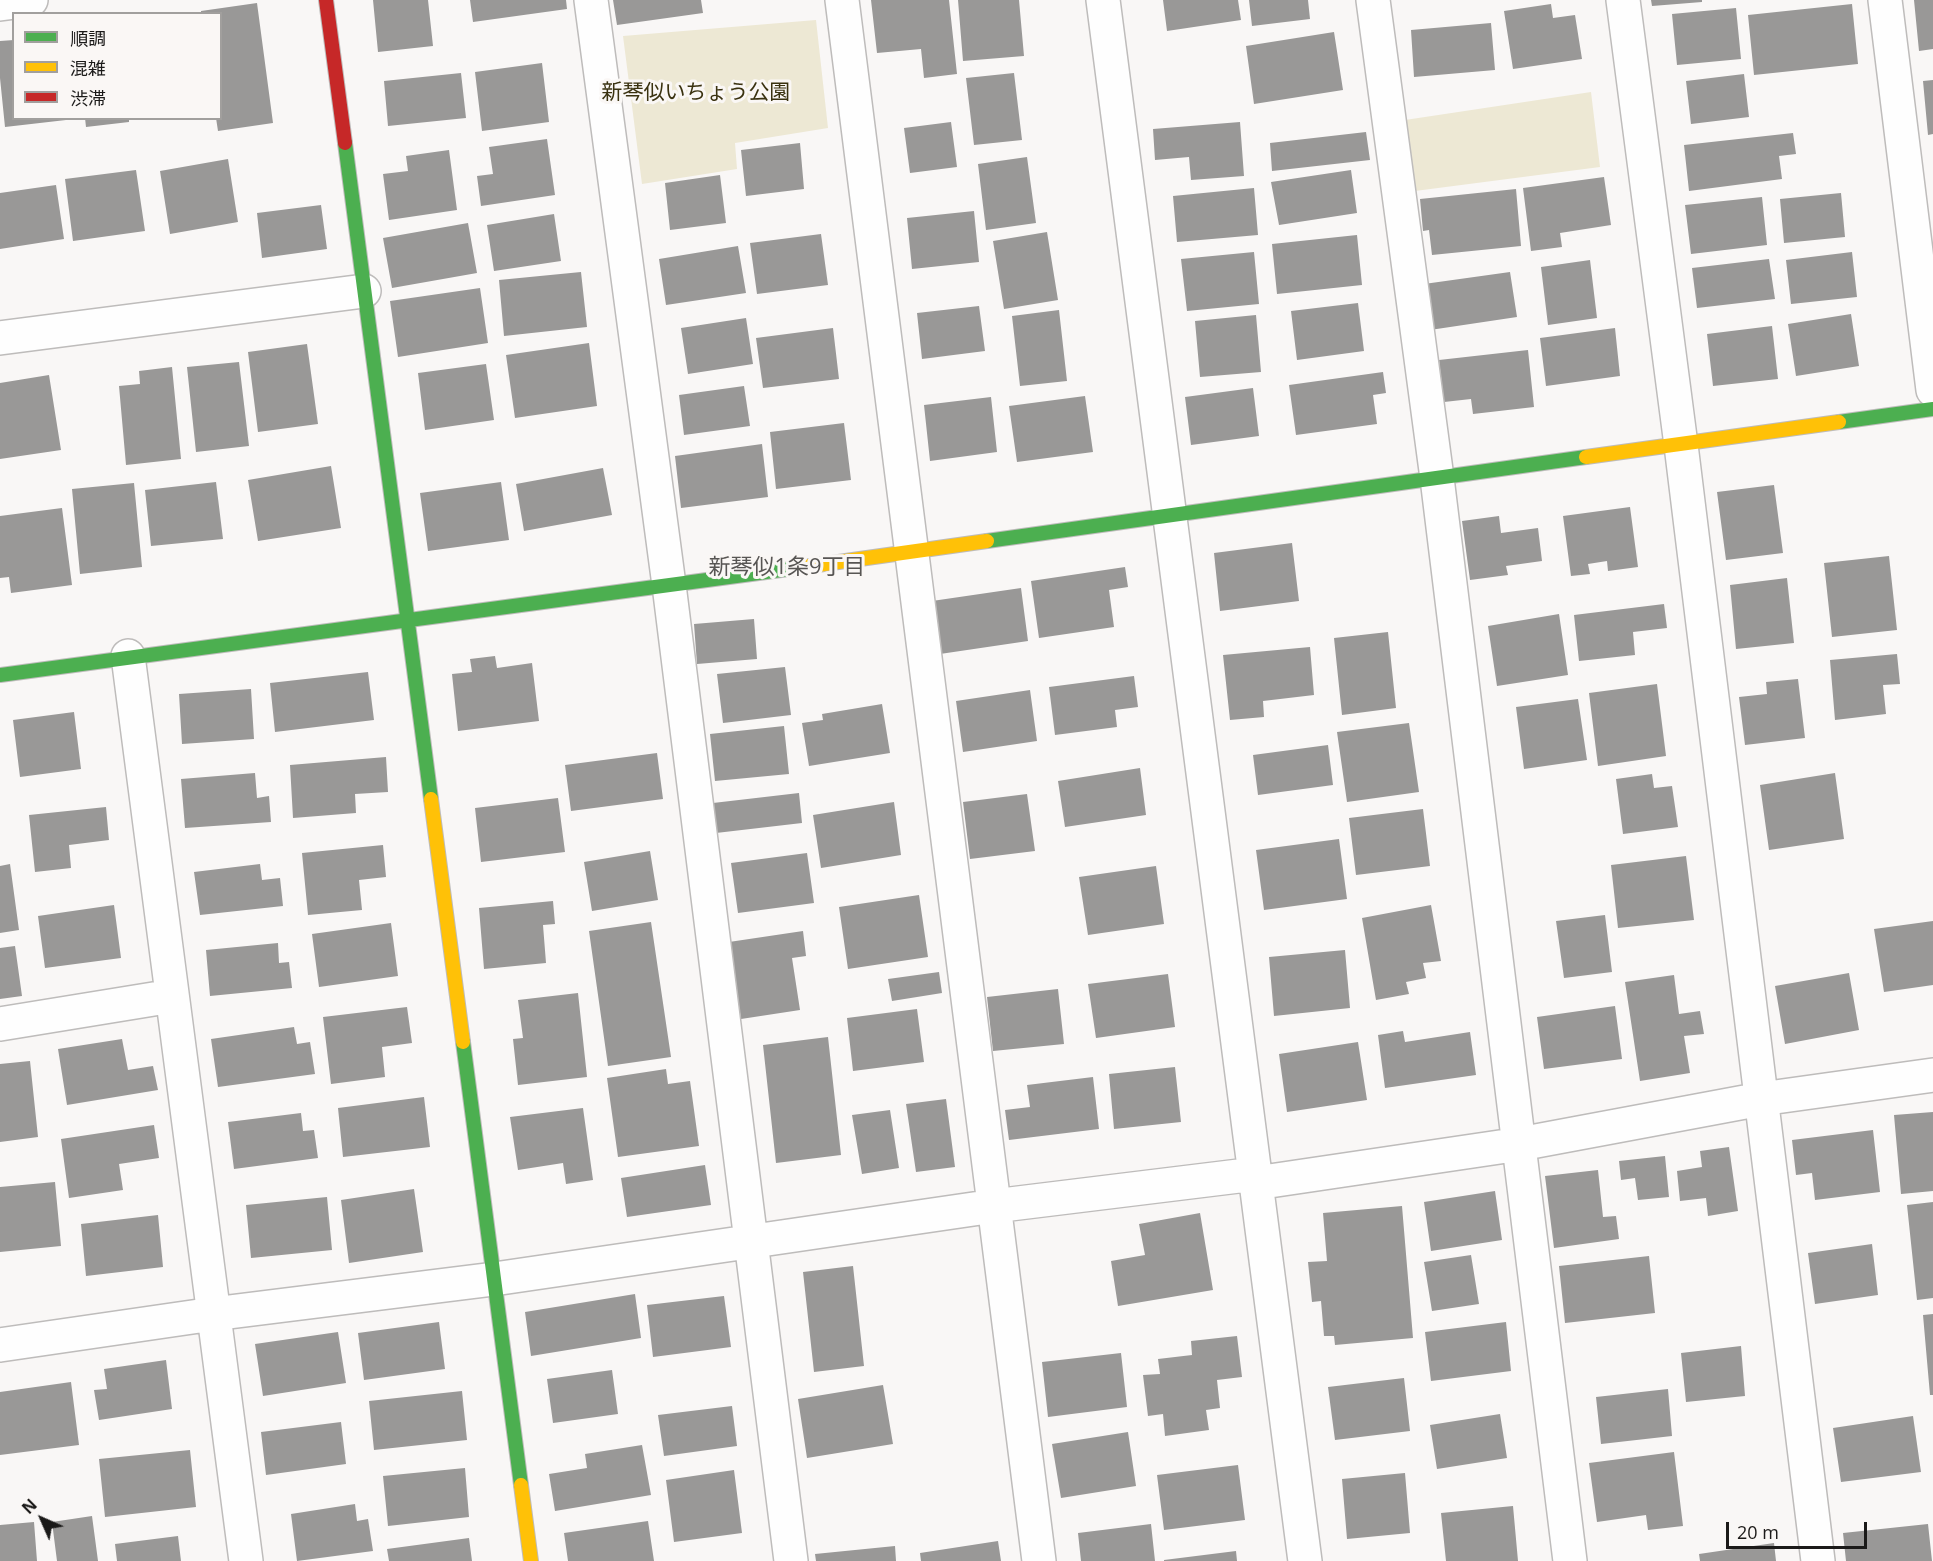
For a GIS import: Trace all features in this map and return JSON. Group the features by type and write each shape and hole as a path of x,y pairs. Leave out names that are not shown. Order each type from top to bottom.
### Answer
{"street":[{"path":"0,4 31,0"},
{"path":"326,0 531,1561"},
{"path":"591,0 669,585 790,1561"},
{"path":"842,0 1039,1561"},
{"path":"1103,0 1305,1561"},
{"path":"1373,0 1437,478 1570,1561"},
{"path":"1623,0 1681,445 1818,1561"},
{"path":"1885,0 1933,390"},
{"path":"0,338 364,291"},
{"path":"0,675 128,656 408,622 1933,409"},
{"path":"128,656 246,1561"},
{"path":"0,1024 172,996"},
{"path":"0,1345 213,1314 494,1279 994,1206 1256,1178 1520,1144 1761,1099 1933,1075"}],"green space":[{"name":"新琴似いちょう公園","path":"816,20 828,128 735,143 737,169 642,184 623,36"},
{"path":"1591,92 1600,167 1415,191 1405,120"}],"building":[{"path":"373,0 428,0 433,46 378,52"},
{"path":"470,0 566,0 567,9 473,22"},
{"path":"613,0 701,0 703,13 617,25"},
{"path":"871,0 949,0 957,74 924,78 921,49 877,53"},
{"path":"958,0 1019,0 1024,56 963,61"},
{"path":"1163,0 1238,0 1241,20 1167,31"},
{"path":"1249,0 1308,0 1310,19 1252,26"},
{"path":"1651,0 1702,0 1702,2 1652,6"},
{"path":"1914,0 1933,0 1933,49 1919,51"},
{"path":"257,3 273,123 218,131 216,120 222,120 222,12 201,11"},
{"path":"1551,4 1553,18 1575,15 1582,59 1513,69 1504,11"},
{"path":"1852,4 1858,64 1754,75 1748,15"},
{"path":"1736,8 1741,59 1677,65 1672,14"},
{"path":"1491,23 1495,70 1414,77 1411,30"},
{"path":"1334,32 1343,90 1254,104 1246,46"},
{"path":"12,40 12,120 66,120 5,127 0,78 0,41"},
{"path":"542,63 549,122 482,131 475,72"},
{"path":"461,73 466,118 388,126 384,81"},
{"path":"1014,73 1022,140 974,145 966,78"},
{"path":"1744,74 1749,117 1691,124 1686,81"},
{"path":"1933,80 1933,134 1928,135 1923,81"},
{"path":"85,120 129,120 129,122 86,127"},
{"path":"951,122 957,167 910,173 904,128"},
{"path":"1240,122 1244,176 1191,180 1189,157 1155,160 1153,129"},
{"path":"1366,132 1370,160 1272,171 1270,143"},
{"path":"1793,133 1796,154 1779,156 1782,179 1689,191 1684,145"},
{"path":"547,139 555,195 481,206 477,176 493,174 489,147"},
{"path":"800,143 804,189 746,196 741,150"},
{"path":"449,150 457,210 389,220 383,174 408,171 406,156"},
{"path":"1027,157 1036,223 986,230 978,164"},
{"path":"228,159 238,222 170,234 160,171"},
{"path":"136,170 145,231 73,241 65,179"},
{"path":"1351,170 1357,213 1279,225 1271,182"},
{"path":"720,175 726,223 670,230 665,183"},
{"path":"1604,177 1611,225 1560,233 1562,247 1531,251 1523,188"},
{"path":"56,185 64,239 0,249 0,193"},
{"path":"1254,188 1258,235 1177,242 1173,196"},
{"path":"1516,189 1521,246 1432,255 1429,230 1423,231 1420,199"},
{"path":"1841,193 1845,237 1784,243 1780,199"},
{"path":"1762,197 1767,245 1691,254 1685,205"},
{"path":"321,205 327,249 262,258 257,213"},
{"path":"974,211 979,262 912,269 907,218"},
{"path":"554,214 561,261 494,271 487,225"},
{"path":"468,223 477,273 392,288 383,238"},
{"path":"1047,232 1058,300 1004,309 993,241"},
{"path":"821,234 828,285 757,294 750,243"},
{"path":"1357,235 1362,285 1277,294 1272,244"},
{"path":"738,246 746,293 666,305 659,259"},
{"path":"1254,252 1259,304 1187,311 1181,259"},
{"path":"1852,252 1857,297 1791,304 1786,260"},
{"path":"1769,259 1775,299 1697,308 1692,268"},
{"path":"1590,260 1597,318 1548,325 1541,267"},
{"path":"581,272 587,327 504,336 499,280"},
{"path":"1510,272 1517,317 1430,330 1424,284"},
{"path":"480,288 488,343 398,357 390,301"},
{"path":"1358,303 1364,351 1297,360 1291,311"},
{"path":"979,306 985,351 922,359 917,313"},
{"path":"1059,310 1067,381 1020,386 1012,316"},
{"path":"1851,314 1859,366 1796,376 1788,324"},
{"path":"1256,315 1261,372 1200,377 1195,321"},
{"path":"746,318 753,364 688,374 681,328"},
{"path":"1772,326 1778,379 1713,386 1707,334"},
{"path":"833,328 839,379 763,388 756,338"},
{"path":"1615,328 1620,376 1546,386 1540,338"},
{"path":"589,343 597,406 515,418 506,355"},
{"path":"307,344 318,424 258,432 248,352"},
{"path":"1528,350 1534,407 1473,414 1471,399 1444,402 1439,360"},
{"path":"239,362 249,446 196,452 187,367"},
{"path":"486,364 494,420 425,430 418,373"},
{"path":"172,367 181,459 126,465 119,386 140,384 139,371"},
{"path":"1383,372 1386,393 1373,395 1377,424 1296,435 1289,385"},
{"path":"49,375 61,450 0,459 0,383"},
{"path":"744,386 750,426 684,435 679,395"},
{"path":"1253,388 1259,436 1191,445 1185,397"},
{"path":"1085,396 1093,452 1017,462 1009,406"},
{"path":"991,397 997,452 930,461 924,405"},
{"path":"844,423 851,480 776,489 770,432"},
{"path":"762,444 768,497 681,508 675,456"},
{"path":"331,466 341,528 258,541 248,480"},
{"path":"603,468 612,515 524,531 516,484"},
{"path":"216,482 223,539 151,546 145,490"},
{"path":"501,482 509,540 428,551 420,493"},
{"path":"134,483 142,567 80,574 72,489"},
{"path":"1774,485 1783,553 1726,560 1717,492"},
{"path":"1630,507 1638,567 1608,571 1607,561 1588,564 1590,574 1571,576 1563,516"},
{"path":"62,508 72,585 11,593 9,577 0,578 0,516"},
{"path":"1499,516 1501,533 1538,528 1542,561 1506,566 1508,575 1470,580 1462,521"},
{"path":"1292,543 1299,601 1220,611 1214,553"},
{"path":"1889,556 1897,630 1832,637 1824,563"},
{"path":"1125,567 1128,587 1109,590 1114,627 1039,638 1031,581"},
{"path":"1787,578 1794,643 1736,649 1730,585"},
{"path":"1021,588 1028,641 940,654 932,601"},
{"path":"1664,604 1667,628 1633,632 1635,655 1579,661 1574,615"},
{"path":"1559,614 1568,675 1497,686 1488,626"},
{"path":"754,619 757,659 697,664 694,624"},
{"path":"1388,632 1396,708 1342,715 1334,638"},
{"path":"1310,647 1314,695 1263,701 1264,717 1230,720 1223,655"},
{"path":"1897,654 1900,684 1883,685 1886,714 1835,720 1830,660"},
{"path":"495,656 497,668 532,663 539,721 458,731 452,674 472,672 470,659"},
{"path":"785,667 791,715 723,723 717,674"},
{"path":"368,672 374,720 275,732 270,683"},
{"path":"1134,676 1138,707 1115,710 1117,727 1055,735 1049,687"},
{"path":"1798,679 1805,738 1745,745 1739,697 1767,694 1766,682"},
{"path":"1657,684 1666,756 1598,766 1589,693"},
{"path":"251,689 254,739 182,744 179,694"},
{"path":"1030,690 1037,741 963,752 956,701"},
{"path":"1578,699 1587,760 1524,769 1516,707"},
{"path":"882,704 890,753 809,766 802,723 823,720 822,714"},
{"path":"74,712 81,769 20,777 13,720"},
{"path":"1409,723 1419,792 1347,802 1337,732"},
{"path":"784,726 789,774 715,781 710,734"},
{"path":"1328,745 1333,785 1258,795 1253,755"},
{"path":"657,753 663,799 571,811 565,765"},
{"path":"386,757 388,792 355,794 356,813 293,818 290,765"},
{"path":"1140,768 1146,815 1065,827 1058,781"},
{"path":"255,773 257,798 269,796 271,822 185,828 181,779"},
{"path":"1835,773 1844,839 1769,850 1760,785"},
{"path":"1652,774 1654,788 1672,786 1678,827 1623,834 1616,779"},
{"path":"799,793 802,823 716,833 713,803"},
{"path":"1027,794 1035,851 970,859 963,802"},
{"path":"558,798 565,852 481,862 475,808"},
{"path":"894,802 901,855 821,868 813,815"},
{"path":"106,807 109,840 69,845 71,868 35,872 29,815"},
{"path":"1423,809 1430,866 1356,875 1349,818"},
{"path":"1339,839 1347,899 1264,910 1256,850"},
{"path":"383,845 386,877 359,880 362,910 308,915 302,853"},
{"path":"650,851 658,900 592,911 584,862"},
{"path":"807,853 814,903 738,913 731,863"},
{"path":"1686,856 1694,920 1618,928 1611,865"},
{"path":"10,864 19,930 0,933 0,866"},
{"path":"260,864 262,880 280,878 283,906 200,915 194,872"},
{"path":"1156,866 1164,924 1088,935 1079,877"},
{"path":"919,895 928,957 848,969 839,907"},
{"path":"553,901 555,924 543,925 546,963 484,969 479,908"},
{"path":"114,905 121,958 45,968 38,916"},
{"path":"1431,905 1441,961 1423,963 1426,978 1406,982 1409,994 1376,1000 1362,918"},
{"path":"1605,915 1612,972 1564,978 1556,921"},
{"path":"1933,921 1933,985 1884,992 1874,929"},
{"path":"651,922 671,1057 608,1066 589,931"},
{"path":"391,923 398,976 319,987 312,934"},
{"path":"803,931 806,956 792,958 800,1010 741,1019 729,942"},
{"path":"278,943 279,963 289,962 292,988 210,996 206,950"},
{"path":"15,946 22,996 0,999 0,948"},
{"path":"1345,950 1350,1008 1274,1016 1269,957"},
{"path":"939,972 942,993 892,1001 888,979"},
{"path":"1849,973 1859,1030 1785,1044 1775,986"},
{"path":"1168,974 1175,1027 1096,1038 1088,984"},
{"path":"1674,975 1679,1014 1700,1011 1704,1034 1684,1036 1690,1073 1640,1081 1625,982"},
{"path":"1058,989 1064,1044 993,1051 987,997"},
{"path":"578,993 587,1077 518,1085 513,1039 523,1038 518,1000"},
{"path":"1615,1006 1622,1059 1544,1069 1537,1017"},
{"path":"407,1007 412,1043 382,1047 385,1077 331,1084 323,1017"},
{"path":"917,1009 924,1062 853,1071 847,1018"},
{"path":"294,1027 297,1044 310,1042 315,1074 218,1087 211,1039"},
{"path":"1403,1031 1405,1042 1470,1032 1476,1075 1385,1088 1378,1035"},
{"path":"828,1037 841,1155 776,1163 763,1045"},
{"path":"122,1039 128,1070 153,1066 158,1090 67,1105 58,1049"},
{"path":"1358,1042 1367,1100 1287,1112 1279,1054"},
{"path":"30,1061 38,1137 0,1142 0,1064"},
{"path":"1175,1067 1181,1122 1114,1129 1109,1074"},
{"path":"666,1069 668,1084 690,1081 699,1146 618,1157 607,1078"},
{"path":"1093,1077 1099,1129 1009,1140 1005,1110 1030,1107 1027,1085"},
{"path":"424,1097 430,1147 343,1157 338,1108"},
{"path":"946,1099 955,1167 916,1172 906,1104"},
{"path":"583,1108 593,1180 566,1184 563,1163 518,1170 510,1117"},
{"path":"890,1110 899,1168 862,1174 852,1115"},
{"path":"1933,1112 1933,1191 1901,1194 1894,1115"},
{"path":"301,1113 303,1131 314,1130 318,1158 234,1169 228,1122"},
{"path":"154,1125 159,1158 119,1164 123,1190 69,1198 61,1139"},
{"path":"1873,1130 1880,1192 1815,1200 1812,1173 1796,1175 1792,1140"},
{"path":"1729,1147 1738,1211 1708,1216 1706,1198 1680,1201 1677,1171 1702,1167 1700,1151"},
{"path":"1665,1156 1669,1197 1638,1200 1635,1178 1621,1180 1619,1161"},
{"path":"705,1165 711,1205 627,1217 621,1178"},
{"path":"1598,1170 1603,1217 1616,1216 1619,1239 1554,1248 1545,1176"},
{"path":"55,1182 61,1246 0,1252 0,1187"},
{"path":"414,1189 423,1252 349,1263 341,1200"},
{"path":"1495,1191 1502,1240 1431,1251 1424,1202"},
{"path":"327,1197 332,1250 251,1258 246,1205"},
{"path":"1933,1202 1933,1298 1917,1300 1907,1205"},
{"path":"1402,1206 1413,1338 1335,1345 1334,1336 1324,1336 1321,1301 1312,1302 1308,1262 1327,1261 1323,1213"},
{"path":"1200,1213 1213,1290 1118,1306 1111,1261 1145,1255 1139,1224"},
{"path":"158,1215 163,1267 86,1276 81,1224"},
{"path":"1872,1244 1878,1295 1815,1304 1808,1253"},
{"path":"1471,1255 1479,1304 1432,1311 1424,1262"},
{"path":"1649,1256 1655,1313 1565,1323 1559,1266"},
{"path":"853,1266 864,1366 814,1372 803,1272"},
{"path":"635,1294 641,1338 531,1356 525,1312"},
{"path":"724,1296 731,1347 653,1357 647,1305"},
{"path":"1933,1314 1933,1395 1930,1395 1923,1315"},
{"path":"439,1322 445,1369 364,1380 358,1333"},
{"path":"1506,1322 1511,1371 1431,1381 1425,1332"},
{"path":"338,1332 346,1383 263,1396 255,1344"},
{"path":"1237,1336 1242,1377 1217,1380 1220,1408 1206,1410 1209,1430 1165,1436 1163,1414 1148,1416 1143,1375 1160,1374 1158,1359 1192,1355 1191,1341"},
{"path":"1741,1346 1745,1396 1686,1402 1681,1353"},
{"path":"1121,1353 1127,1407 1048,1417 1042,1362"},
{"path":"166,1360 172,1409 99,1420 94,1390 107,1389 104,1369"},
{"path":"612,1370 618,1414 553,1423 547,1379"},
{"path":"1404,1378 1410,1431 1335,1440 1328,1387"},
{"path":"71,1382 79,1445 0,1455 0,1392"},
{"path":"883,1385 893,1444 807,1458 798,1399"},
{"path":"1668,1389 1672,1436 1601,1444 1596,1397"},
{"path":"462,1391 467,1440 374,1450 369,1401"},
{"path":"732,1406 737,1446 664,1456 658,1415"},
{"path":"1500,1414 1507,1458 1437,1469 1430,1425"},
{"path":"1913,1416 1921,1472 1841,1482 1833,1428"},
{"path":"341,1422 346,1464 266,1475 261,1432"},
{"path":"1128,1432 1136,1486 1061,1498 1052,1444"},
{"path":"642,1445 651,1495 555,1511 549,1474 587,1468 585,1454"},
{"path":"190,1450 196,1507 105,1517 99,1459"},
{"path":"1674,1452 1683,1526 1648,1530 1646,1515 1597,1522 1589,1463"},
{"path":"1238,1465 1245,1520 1164,1530 1157,1475"},
{"path":"465,1468 469,1517 388,1526 383,1476"},
{"path":"734,1470 742,1533 674,1542 666,1480"},
{"path":"1405,1473 1410,1533 1347,1539 1342,1479"},
{"path":"355,1504 357,1521 368,1519 373,1551 297,1561 291,1514"},
{"path":"1513,1506 1518,1561 1446,1561 1441,1513"},
{"path":"92,1516 98,1561 57,1561 52,1522"},
{"path":"648,1521 654,1561 568,1561 564,1533"},
{"path":"34,1522 37,1561 0,1561 0,1525"},
{"path":"1151,1524 1155,1561 1081,1561 1078,1533"},
{"path":"1928,1524 1932,1561 1846,1561 1843,1533"},
{"path":"178,1536 181,1561 117,1561 115,1544"},
{"path":"469,1538 472,1561 389,1561 387,1549"},
{"path":"998,1541 1001,1561 921,1561 920,1553"},
{"path":"1774,1543 1776,1561 1700,1561 1699,1554"},
{"path":"895,1546 896,1561 816,1561 815,1554"},
{"path":"1236,1551 1237,1561 1164,1561 1164,1560"}],"traffic: fast":[{"path":"345,143 431,799"},
{"path":"1839,422 1933,409"},
{"path":"987,541 1586,457"},
{"path":"0,675 796,568"},
{"path":"463,1042 521,1485"}],"traffic: slow":[{"path":"1586,457 1839,422"},
{"path":"796,568 987,541"},
{"path":"431,799 463,1042"},
{"path":"521,1485 531,1561"}],"traffic: jam":[{"path":"326,0 345,143"}],"district":[{"name":"新琴似1条9丁目","path":"787,568"}]}
